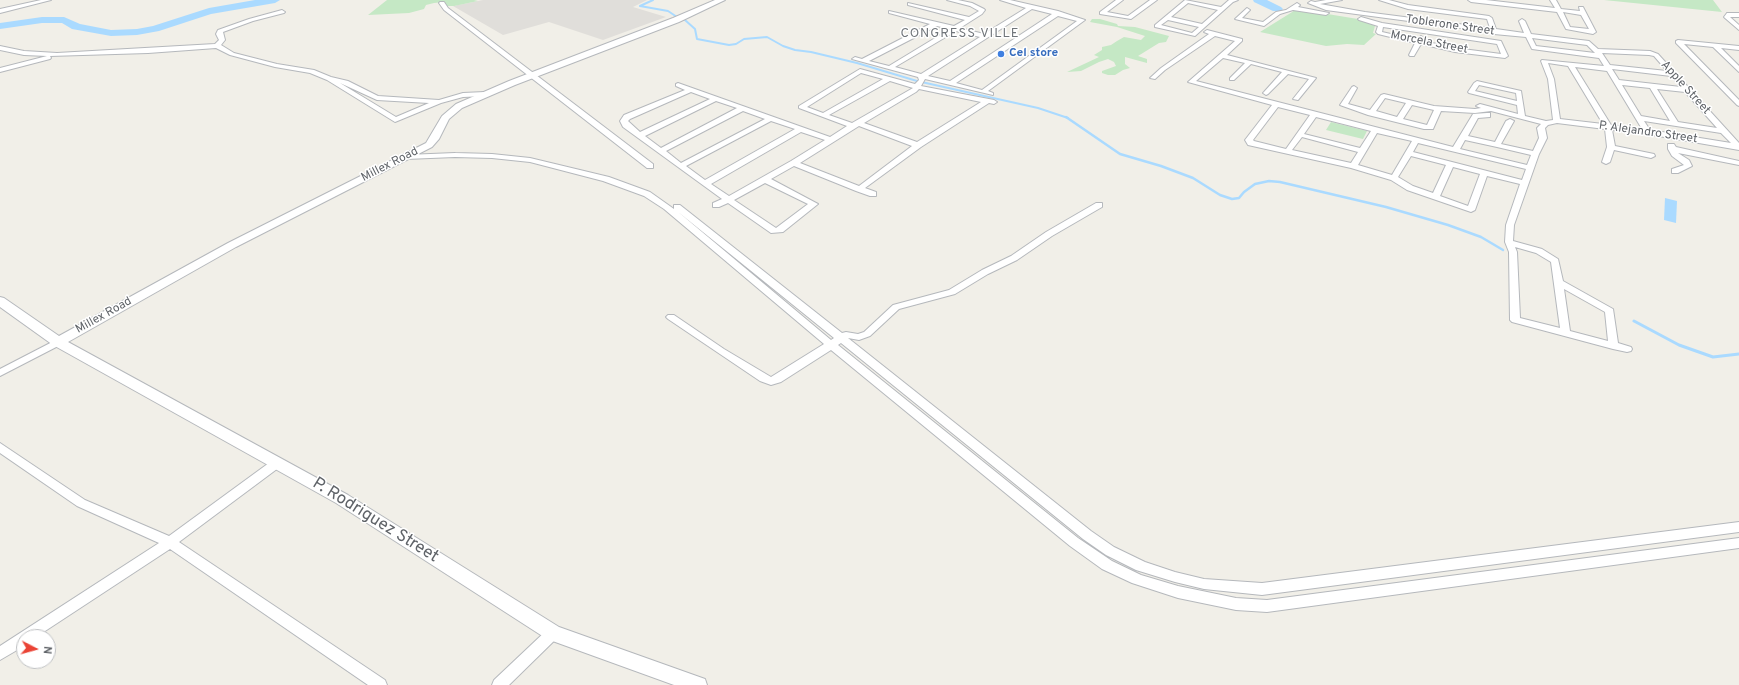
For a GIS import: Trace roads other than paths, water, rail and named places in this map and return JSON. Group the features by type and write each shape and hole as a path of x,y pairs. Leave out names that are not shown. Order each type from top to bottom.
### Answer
{"street":[{"path":"0,5 20,0"},
{"path":"1,11 47,0 53,5"},
{"name":"Millex Road","path":"58,342 232,245 416,152 429,144 434,138 441,123 451,111 463,104 533,75 676,20 721,0"},
{"path":"918,0 891,12 984,36"},
{"path":"890,68 955,29 982,10 972,5 950,0"},
{"path":"982,92 1082,20 1003,0"},
{"path":"1003,0 1012,6 1016,18"},
{"path":"1120,0 1102,13 1129,18 1154,0"},
{"path":"1223,9 1187,1 1158,26 1193,35 1202,28 1223,9 1231,1 1236,0"},
{"path":"1248,10 1238,19 1264,24 1278,12 1288,11 1295,5 1339,0"},
{"path":"1382,0 1408,7 1488,18 1494,32"},
{"path":"1471,0 1560,10 1582,11 1593,32 1568,28 1560,10 1553,0"},
{"path":"442,3 446,9 650,166"},
{"name":"Toblerone Street","path":"1312,3 1326,8 1365,14 1494,32 1589,43 1599,54"},
{"path":"910,4 970,19"},
{"path":"716,205 728,200 794,163 855,125 914,91 920,82 984,36 1032,7"},
{"name":"Morcela Street","path":"1292,8 1365,19 1380,25 1380,33 1419,43 1455,50 1505,56 1500,42 1477,38"},
{"path":"217,46 222,40 219,34 220,31 251,20 282,12"},
{"path":"950,84 1058,13"},
{"path":"1737,25 1727,17 1729,14 1739,15"},
{"path":"1167,18 1202,28 1214,34 1240,40 1191,82 1375,130 1530,168"},
{"path":"1522,21 1529,36"},
{"path":"863,60 935,24"},
{"path":"1380,25 1477,38 1479,53"},
{"path":"1412,56 1424,31"},
{"path":"1153,78 1163,69 1214,34"},
{"path":"1452,35 1455,50"},
{"name":"Apple Street","path":"1529,36 1534,48 1599,54 1650,53 1656,55 1739,147"},
{"path":"1739,48 1678,42 1739,104"},
{"path":"0,48 24,53 57,55 217,46 232,54 277,66 312,71 394,120 439,102 463,95 485,94"},
{"path":"1715,46 1739,70"},
{"path":"1599,54 1640,118 1647,132"},
{"path":"0,70 57,55"},
{"path":"1221,55 1313,78 1296,99"},
{"path":"855,59 890,68 920,82 991,99"},
{"path":"1558,121 1551,79 1544,61 1673,74"},
{"path":"1232,79 1249,63"},
{"path":"1570,64 1608,127 1611,147 1606,162"},
{"path":"918,145 824,116 801,106 860,71 889,80 950,84 982,92 991,99"},
{"path":"1266,93 1286,72"},
{"path":"329,80 346,82 383,100 431,100 439,102"},
{"path":"824,116 889,80"},
{"path":"1616,82 1688,90"},
{"path":"1520,104 1471,92 1477,83 1519,92 1522,117"},
{"path":"678,84 831,140"},
{"path":"1652,86 1676,124"},
{"path":"692,88 627,117 624,121 626,125 662,150 705,184 774,231 780,230 814,204 764,180"},
{"path":"1354,88 1344,105 1399,120 1430,127 1438,108"},
{"path":"1372,113 1383,96 1438,108 1475,112 1492,110"},
{"path":"640,135 717,98"},
{"path":"859,189 918,145 991,99"},
{"path":"1399,120 1410,102"},
{"path":"1277,104 1249,140 1251,143 1353,166 1394,178 1410,188 1471,210 1484,173"},
{"path":"1480,106 1522,117 1544,125"},
{"path":"662,150 743,108"},
{"path":"1287,152 1315,114"},
{"path":"1456,150 1476,116 1488,115 1510,121 1544,125"},
{"path":"681,166 771,118"},
{"path":"1640,118 1724,131"},
{"path":"1497,145 1510,121"},
{"name":"P. Alejandro Street","path":"1544,125 1558,121 1665,134 1739,147"},
{"path":"1544,125 1543,138 1535,154 1510,225 1509,242 1513,252 1515,320 1628,350"},
{"path":"705,184 801,129"},
{"path":"1353,166 1375,130"},
{"path":"1665,134 1675,154 1686,162 1688,166 1675,171"},
{"path":"1301,135 1361,151"},
{"path":"1463,137 1535,154"},
{"path":"1394,178 1416,140"},
{"path":"1703,141 1711,156"},
{"path":"1611,147 1651,156"},
{"path":"1672,149 1739,163"},
{"path":"416,152 476,151 535,156 611,174 642,184 672,203 836,341"},
{"path":"1408,153 1525,183"},
{"path":"406,157 455,155 510,157 574,170 637,189 666,207 836,341 962,443 1074,542 1107,565 1137,579 1178,592 1236,604 1267,606 1739,543"},
{"path":"794,163 873,194"},
{"path":"1435,197 1450,164"},
{"path":"671,316 720,351 771,382 783,377 846,335 859,337 867,334 896,307 952,292 985,272 1014,258 1049,234 1100,205"},
{"path":"1509,242 1539,251 1555,261 1559,282 1564,333"},
{"path":"1559,282 1610,311 1613,346"},
{"name":"P. Rodriguez Street","path":"0,301 58,342 342,499 553,633 698,685"},
{"path":"0,373 58,342"},
{"path":"962,443 1110,551 1141,566 1175,577 1204,584 1237,588 1262,590 1739,527"},
{"path":"0,447 81,503 170,542 380,685"},
{"path":"37,629 170,542 277,463"},
{"path":"499,685 553,633"},
{"path":"0,654 16,643"}],"water":[{"path":"1665,198 1677,201 1676,223 1664,220"}],"waterway":[{"path":"0,26 42,20 64,20 76,27 86,29 111,33 137,32 155,29 209,11 275,0"},
{"path":"653,0 640,6 668,11 677,17"},
{"path":"1258,0 1277,9"},
{"path":"685,20 695,29 697,39 729,45 736,44 744,39 767,37 783,46 795,50 811,52 857,63 917,81 1038,108 1067,118"},
{"path":"1067,118 1120,154 1161,166 1193,178 1220,195 1232,199 1239,198 1244,192 1255,184 1269,181 1280,182 1386,207 1448,225 1481,237 1503,250"},
{"path":"1634,321 1679,345 1713,357 1739,354"}],"place":[{"name":"Cel store","path":"1001,54"}],"district":[{"name":"CONGRESS VILLE","path":"960,34"}]}
